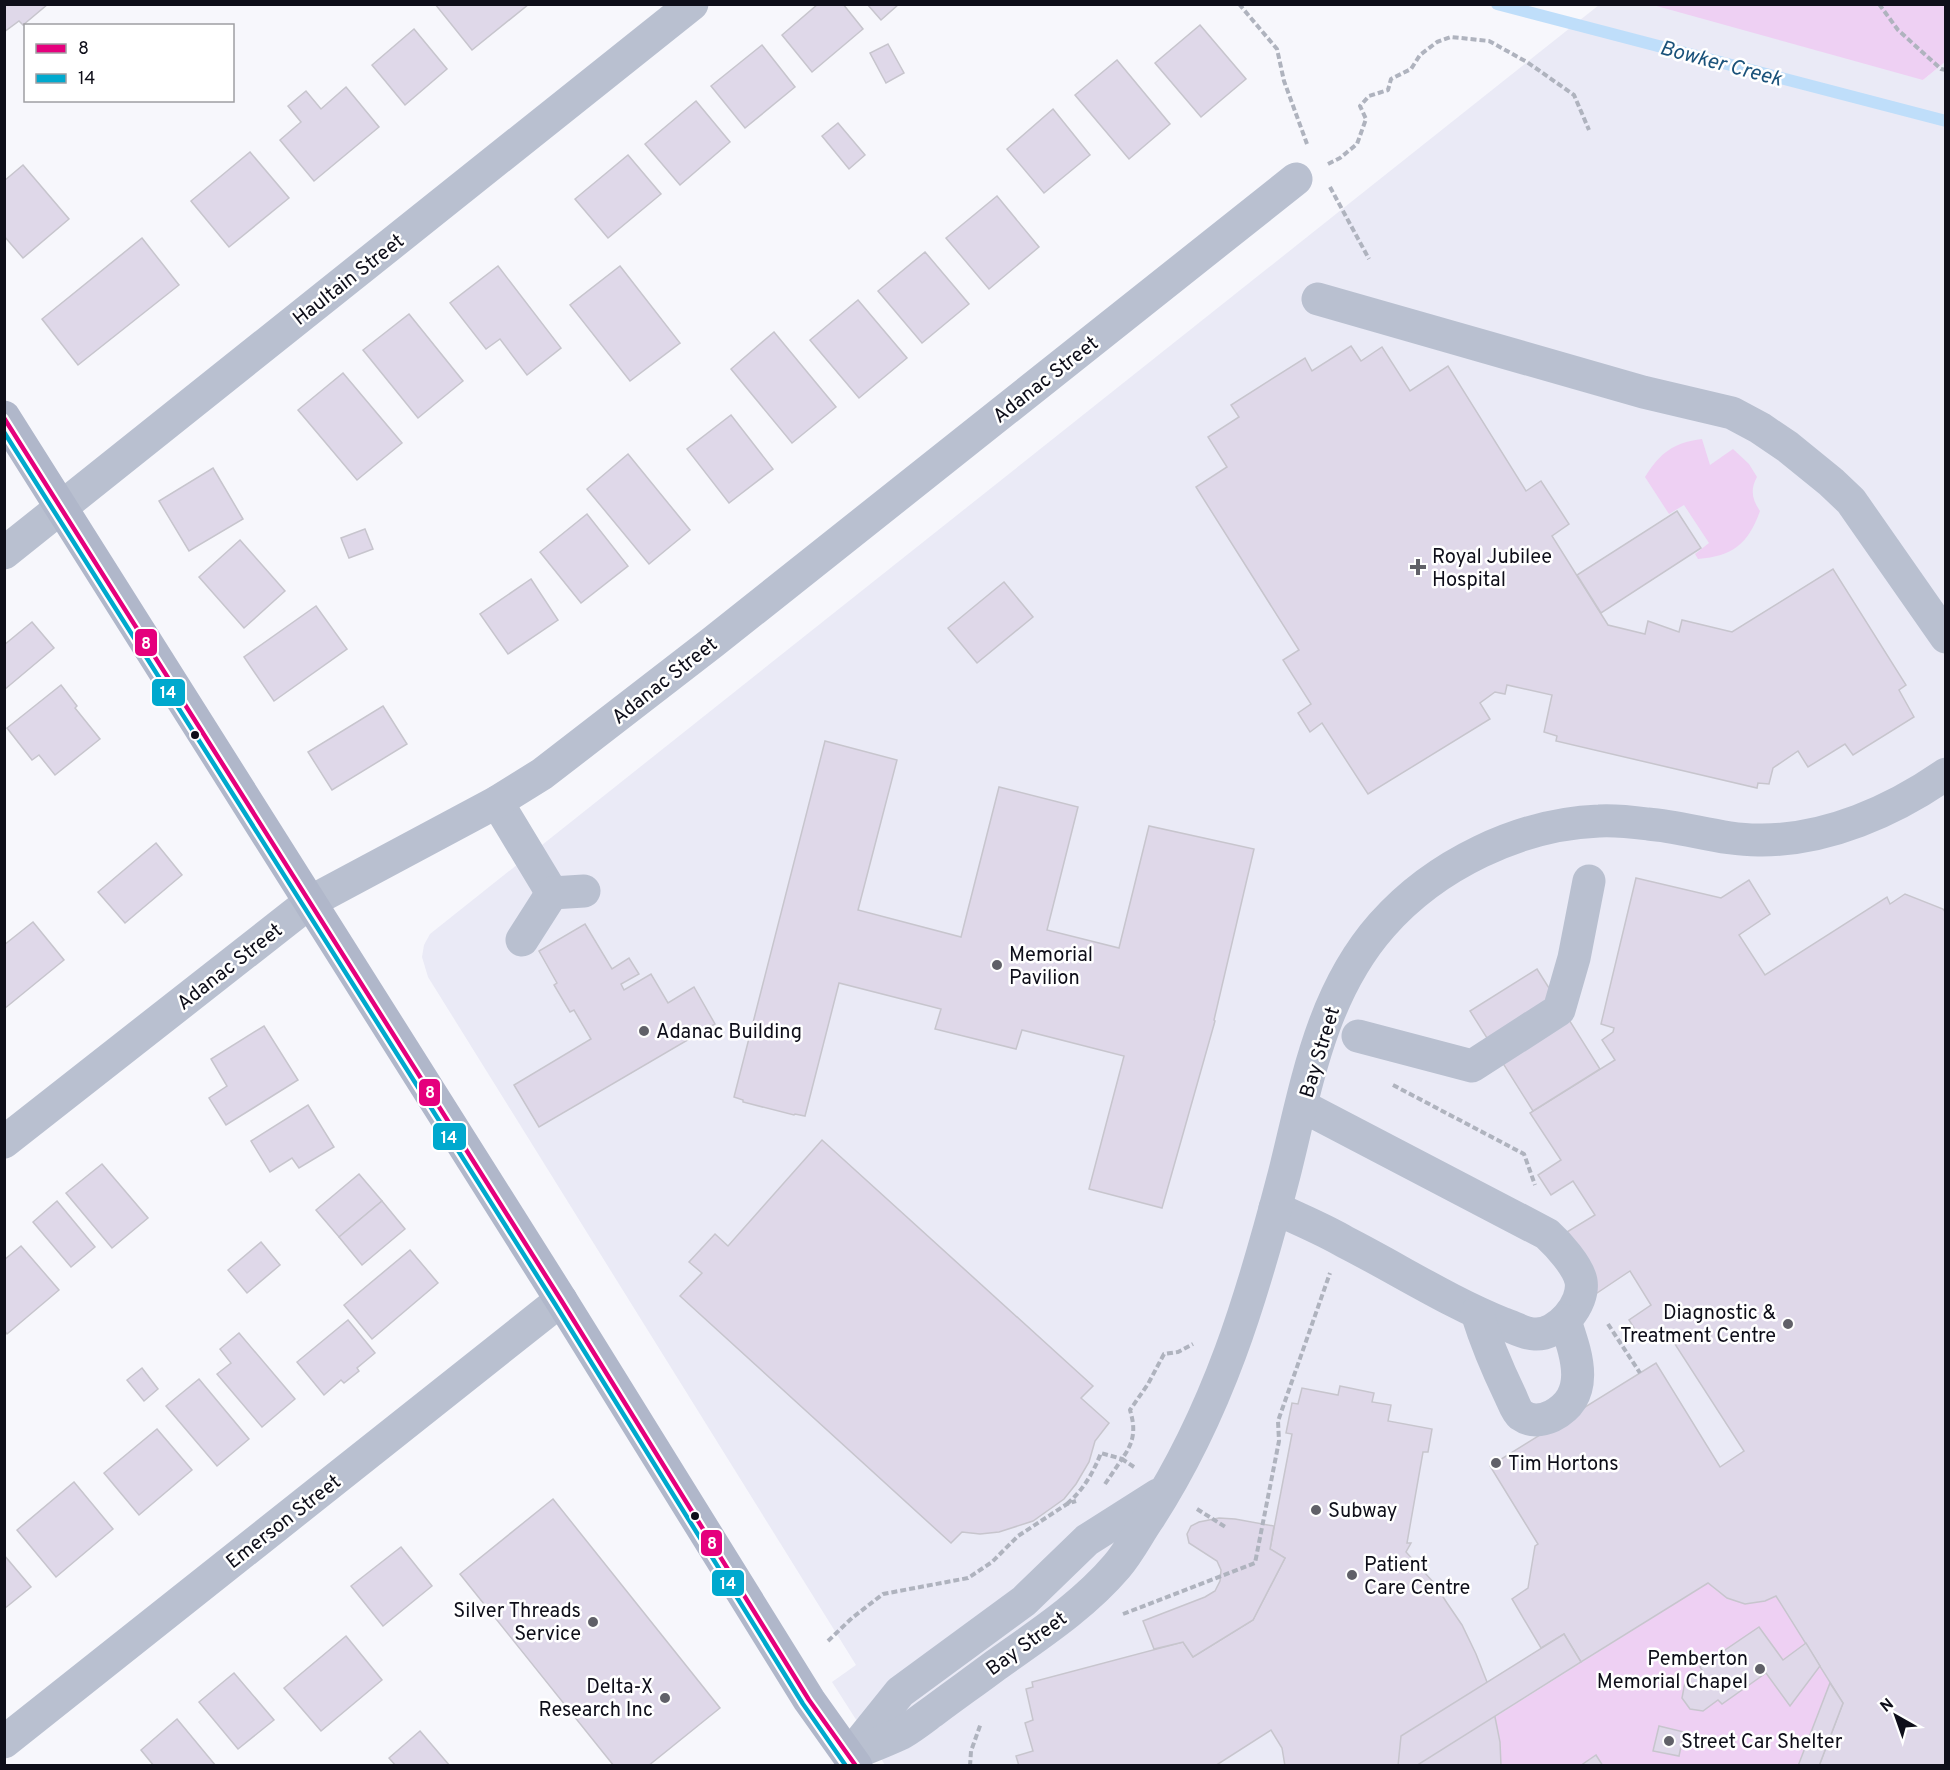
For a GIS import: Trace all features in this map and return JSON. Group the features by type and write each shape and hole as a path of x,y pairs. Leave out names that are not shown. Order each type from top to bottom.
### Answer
{"main road":[{"path":"4,417 561,1300 847,1762"}],"street":[{"name":"Haultain Street","path":"4,553 692,4"},
{"name":"Adanac Street","path":"4,1142 310,902 497,802 542,774 1314,169"},
{"path":"1318,299 1643,392 1732,413 1760,428 1832,482 1851,501 1946,637"},
{"name":"Bay Street","path":"847,1762 900,1692 1024,1601 1087,1540 1167,1490 1204,1420 1233,1348 1275,1208 1322,1027 1359,954 1383,923 1422,887 1464,860 1506,841 1551,827 1599,821 1653,824 1712,835 1762,840 1818,833 1874,816 1946,774"},
{"path":"497,802 568,892 522,940"},
{"path":"1358,1036 1472,1066 1559,1010 1574,958 1588,881"},
{"path":"1275,1208 1336,1237 1477,1313 1535,1335 1550,1330 1571,1312 1582,1290 1581,1279 1559,1244 1547,1234 1302,1106"},
{"name":"Emerson Street","path":"4,1742 561,1300"},
{"path":"1477,1313 1486,1345 1519,1414 1531,1420 1543,1420 1565,1407 1577,1383 1577,1357 1571,1312"}],"path":[{"path":"1239,4 1277,49 1284,81 1314,169 1369,259"},
{"path":"1880,4 1898,30 1941,69 1946,70"},
{"path":"1314,169 1331,164 1357,144 1366,119 1360,106 1369,96 1388,90 1391,79 1411,69 1420,55 1437,42 1451,37 1489,41 1548,76 1574,95 1589,130"},
{"path":"1384,1080 1524,1154 1536,1187"},
{"path":"1255,1563 1279,1441 1278,1421 1332,1268 1336,1237"},
{"path":"1571,1312 1601,1313 1640,1373"},
{"path":"828,1641 852,1618 883,1594 968,1578 992,1562 1018,1536 1067,1504 1092,1476 1101,1453 1122,1459 1101,1489"},
{"path":"1067,1504 1087,1498"}],"shaded area":[{"name":"Royal Jubilee Hospital","path":"1599,5 1863,5 1923,80 1945,62 1945,1765 885,1765 832,1682 856,1665 428,977 422,957 424,945 430,934 440,926"},
{"path":"1653,5 1945,5 1945,62 1923,80"},
{"path":"1702,439 1710,465 1733,449 1749,464 1757,477 1753,486 1753,494 1760,511 1750,532 1738,546 1721,555 1698,559 1695,554 1709,543 1684,505 1669,514 1645,477 1662,455 1675,446"},
{"path":"1708,1583 1723,1595 1739,1602 1757,1602 1776,1596 1806,1643 1783,1660 1702,1670 1685,1682 1682,1698 1690,1709 1703,1711 1718,1700 1722,1703 1766,1673 1790,1705 1820,1666 1830,1683 1798,1765 1501,1765 1500,1742 1495,1717"}],"building":[{"path":"4,4 48,4 23,25 19,21 4,32"},
{"path":"435,4 529,4 472,50"},
{"path":"818,4 843,4 863,29 812,72 782,35"},
{"path":"867,4 899,4 881,20"},
{"path":"1200,25 1246,79 1201,117 1155,63"},
{"path":"414,29 447,69 405,105 372,65"},
{"path":"888,44 904,73 886,83 870,53"},
{"path":"762,45 795,87 745,128 711,86"},
{"path":"1117,60 1170,124 1129,159 1075,95"},
{"path":"346,87 379,127 314,181 280,140 301,122 288,106 306,91 321,109"},
{"path":"696,101 730,142 680,185 645,144"},
{"path":"1053,109 1090,155 1044,193 1007,149"},
{"path":"838,123 865,155 849,169 822,136"},
{"path":"250,152 289,198 229,247 191,201"},
{"path":"628,155 661,194 608,238 575,199"},
{"path":"23,165 69,219 23,258 4,236 4,181"},
{"path":"997,196 1039,247 989,289 946,238"},
{"path":"142,238 179,285 78,365 42,319"},
{"path":"925,252 969,304 922,343 878,291"},
{"path":"498,266 561,348 527,375 500,339 486,349 450,303"},
{"path":"620,266 680,343 630,381 570,305"},
{"path":"858,300 907,358 859,398 810,340"},
{"path":"409,314 463,381 418,418 363,350"},
{"path":"774,332 836,407 792,443 731,369"},
{"path":"1351,346 1361,361 1382,347 1410,391 1448,366 1526,491 1541,481 1569,524 1552,536 1608,625 1645,634 1648,621 1679,632 1682,620 1732,632 1833,569 1906,685 1899,690 1914,717 1853,755 1845,744 1808,767 1798,751 1773,768 1769,784 1758,783 1757,788 1556,741 1557,736 1544,732 1552,695 1507,685 1505,694 1495,692 1480,703 1490,719 1368,794 1322,723 1310,732 1298,713 1311,704 1283,660 1299,650 1196,487 1227,467 1208,437 1239,417 1231,405 1305,358 1312,371"},
{"path":"343,373 402,443 357,480 298,410"},
{"path":"731,415 773,469 729,503 687,449"},
{"path":"628,454 690,530 649,564 587,489"},
{"path":"213,468 243,519 189,551 159,501"},
{"path":"1677,511 1701,548 1601,613 1577,575"},
{"path":"587,514 628,566 581,603 540,552"},
{"path":"365,529 373,549 349,558 341,538"},
{"path":"240,540 285,591 244,628 199,577"},
{"path":"531,579 558,620 508,654 480,614"},
{"path":"1004,582 1033,617 977,663 948,628"},
{"path":"316,606 347,649 274,701 244,657"},
{"path":"32,622 54,648 4,690 4,645"},
{"path":"61,685 77,706 75,708 100,739 55,775 39,755 32,760 7,728"},
{"path":"383,706 407,744 332,790 308,752"},
{"name":"Memorial Pavilion","path":"825,741 897,760 858,910 961,937 999,787 1078,807 1047,930 1119,948 1149,826 1254,849 1215,1021 1162,1208 1089,1189 1124,1056 1022,1030 1016,1049 935,1029 941,1009 839,983 805,1116 743,1102 734,1097"},
{"path":"156,843 182,875 125,923 98,892"},
{"name":"Diagnostic & Treatment Centre","path":"1636,878 1721,898 1749,880 1770,914 1739,935 1765,975 1887,897 1890,904 1905,894 1943,909 1946,913 1946,1766 1819,1766 1843,1703 1776,1596 1765,1601 1745,1604 1727,1598 1708,1583 1581,1662 1564,1634 1541,1648 1512,1599 1528,1588 1535,1546 1538,1544 1490,1466 1656,1363 1720,1467 1744,1451 1664,1327 1643,1342 1629,1320 1651,1305 1630,1271 1597,1293 1562,1235 1595,1215 1573,1181 1551,1195 1538,1175 1561,1160 1530,1113 1615,1060 1602,1040 1613,1032 1614,1028 1601,1024"},
{"path":"33,922 64,960 4,1009 4,945"},
{"name":"Adanac Building","path":"585,924 612,969 629,958 639,974 621,984 624,990 651,974 668,1003 694,987 715,1024 539,1127 514,1085 591,1039 574,1010 570,1012 554,985 557,983 539,951"},
{"path":"1537,969 1600,1069 1533,1111 1470,1011"},
{"path":"264,1026 298,1080 226,1125 209,1098 227,1086 211,1059"},
{"path":"308,1105 334,1147 299,1168 292,1158 270,1172 251,1141"},
{"path":"822,1140 1093,1386 1081,1398 1109,1423 1095,1441 1089,1462 1076,1484 1064,1499 1033,1521 999,1532 980,1534 962,1532 951,1543 680,1296 702,1273 689,1262 715,1234 728,1246"},
{"path":"102,1164 148,1218 112,1248 66,1193"},
{"path":"359,1174 382,1201 339,1237 316,1210"},
{"path":"57,1201 95,1247 71,1267 33,1222"},
{"path":"382,1201 405,1229 362,1265 339,1237"},
{"path":"261,1242 280,1265 247,1293 228,1270"},
{"path":"21,1246 59,1290 7,1334 4,1330 4,1260"},
{"path":"410,1250 438,1283 372,1339 344,1305"},
{"path":"348,1320 375,1353 357,1368 359,1371 344,1383 341,1380 324,1395 297,1362"},
{"path":"239,1333 295,1399 262,1427 217,1374 231,1363 220,1349"},
{"path":"142,1368 158,1389 144,1401 127,1380"},
{"path":"199,1379 249,1439 217,1466 166,1406"},
{"name":"Patient Care Centre","path":"1340,1386 1374,1393 1372,1402 1391,1405 1388,1421 1432,1429 1428,1452 1423,1452 1407,1543 1411,1543 1406,1552 1434,1583 1462,1625 1476,1654 1487,1682 1495,1717 1500,1742 1501,1766 1285,1766 1282,1748 1271,1730 1215,1766 1019,1766 1016,1756 1033,1751 1025,1723 1033,1720 1026,1689 1033,1687 1032,1682 1183,1642 1193,1657 1253,1620 1285,1558 1270,1549 1292,1434 1286,1433 1292,1403 1298,1404 1302,1388 1338,1395"},
{"path":"157,1429 192,1470 139,1515 104,1473"},
{"path":"74,1482 113,1529 56,1577 17,1530"},
{"path":"553,1499 720,1708 648,1766 614,1766 460,1574"},
{"path":"1219,1518 1274,1526 1270,1549 1285,1558 1253,1620 1193,1657 1183,1642 1154,1649 1143,1621 1205,1597 1215,1591 1220,1581 1221,1570 1217,1561 1189,1543 1187,1534 1191,1526 1199,1522"},
{"path":"401,1547 432,1586 383,1626 351,1586"},
{"path":"4,1555 31,1587 4,1609"},
{"name":"Pemberton Memorial Chapel","path":"1759,1627 1783,1660 1806,1643 1820,1666 1790,1706 1766,1673 1722,1704 1718,1700 1703,1711 1690,1709 1682,1698 1685,1682 1702,1670 1700,1667"},
{"path":"1564,1634 1581,1662 1416,1766 1398,1766 1401,1736"},
{"path":"346,1636 382,1680 321,1731 284,1688"},
{"path":"234,1673 274,1720 238,1749 199,1702"},
{"path":"1830,1683 1843,1703 1819,1766 1798,1766"},
{"path":"177,1719 216,1766 154,1766 141,1750"},
{"name":"Street Car Shelter","path":"1659,1726 1684,1732 1679,1756 1653,1751"},
{"path":"420,1731 450,1766 396,1766 389,1758"},
{"path":"1596,1755 1603,1766 1580,1766"}],"waterway":[{"name":"Bowker Creek","path":"1497,4 1946,121"}],"transit line":[{"name":"8","path":"4,418 561,1300 809,1700 856,1766"},
{"name":"14","path":"4,432 555,1304 803,1704 846,1766"}],"place":[{"name":"Royal Jubilee Hospital","path":"1418,567"},
{"name":"Memorial Pavilion","path":"997,965"},
{"name":"Adanac Building","path":"644,1031"},
{"name":"Diagnostic & Treatment Centre","path":"1788,1324"},
{"name":"Tim Hortons","path":"1496,1463"},
{"name":"Subway","path":"1316,1510"},
{"name":"Patient Care Centre","path":"1352,1575"},
{"name":"Silver Threads Service","path":"593,1622"},
{"name":"Pemberton Memorial Chapel","path":"1760,1669"},
{"name":"Delta-X Research Inc","path":"665,1698"},
{"name":"Street Car Shelter","path":"1669,1741"}]}
